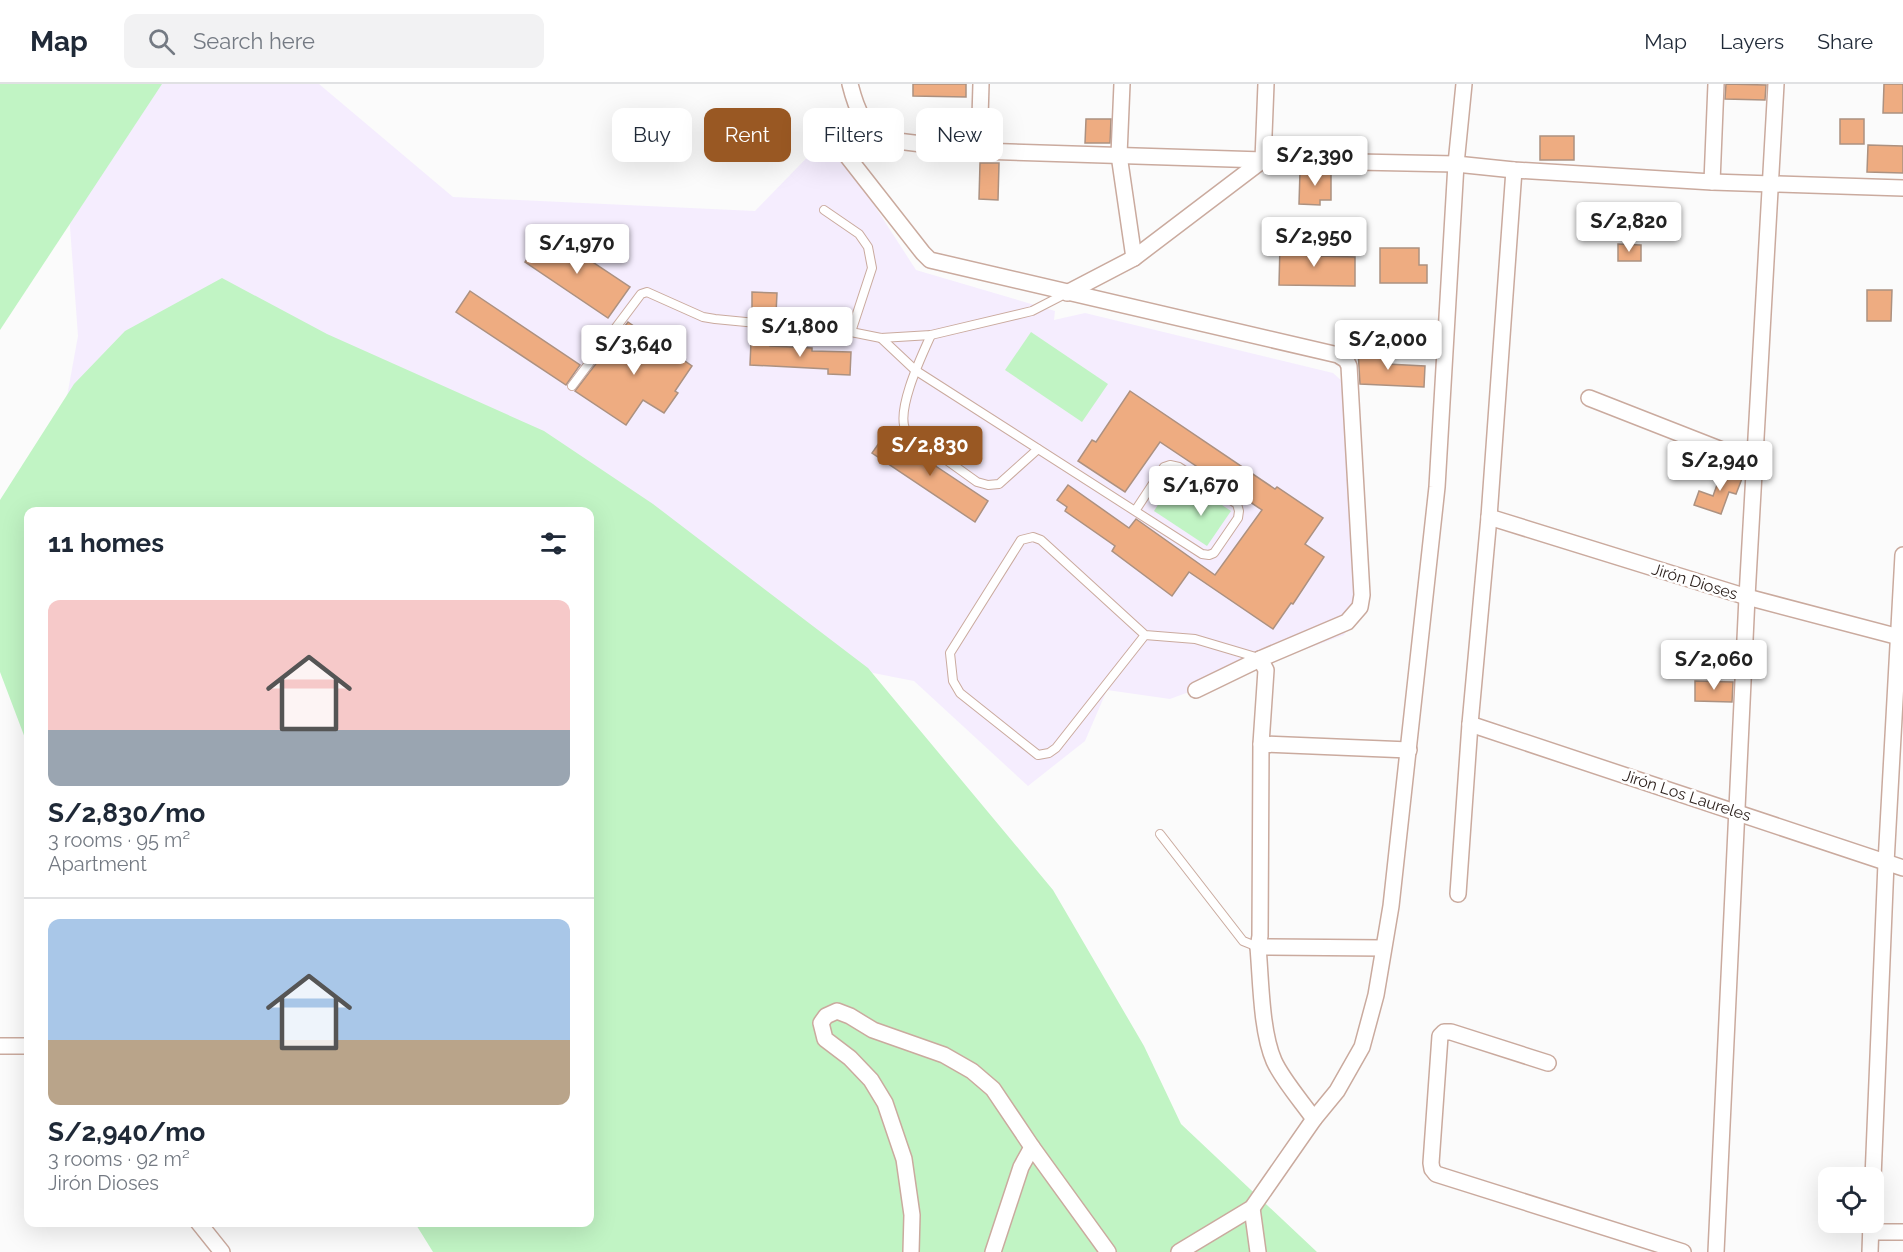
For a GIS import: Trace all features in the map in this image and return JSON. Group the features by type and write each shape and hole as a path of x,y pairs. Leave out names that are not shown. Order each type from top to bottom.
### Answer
{"street":[{"path":"850,84 859,108"},
{"path":"980,108 981,84"},
{"path":"1122,84 1119,155 1134,258"},
{"path":"1263,160 1266,84"},
{"path":"1179,1252 1252,1208 1314,1119 1337,1091 1362,1047 1376,995 1391,906 1437,487 1456,164 1464,84"},
{"path":"1712,182 1716,84"},
{"path":"1716,1252 1747,597 1776,84"},
{"path":"1003,153 1456,164 1514,170 1712,182 1903,188"},
{"path":"1067,293 1134,258 1263,160"},
{"path":"852,162 922,253 930,260 1327,352 1346,360 1349,366 1362,595 1360,607 1347,622 1260,659 1196,690"},
{"path":"1458,894 1470,724 1489,518 1514,170"},
{"path":"1589,398 1755,463"},
{"name":"Jirón Dioses","path":"1489,518 1747,597 1901,637"},
{"path":"1873,1167 1886,863 1901,637 1903,555"},
{"path":"1260,659 1266,670 1261,744 1260,936 1258,947 1270,1049 1275,1064 1314,1119"},
{"name":"Jirón Los Laureles","path":"1470,724 1903,868"},
{"path":"1261,744 1409,750"},
{"path":"1258,947 1383,948"},
{"path":"911,1252 912,1215 904,1159 885,1103 871,1080 850,1058 825,1039 821,1023 826,1016 837,1011 873,1030 944,1055 972,1071 993,1089 1105,1250"},
{"path":"1548,1063 1451,1032 1444,1032 1440,1036 1432,1169 1437,1174 1683,1252"},
{"path":"0,1046 24,1046"},
{"path":"993,1252 1021,1167 1032,1147"},
{"path":"1252,1208 1258,1252"},
{"path":"202,1227 222,1252"},
{"path":"1884,1229 1903,1232"},
{"path":"1870,1252 1871,1233"}],"lane":[{"path":"824,210 859,234 868,247 872,268 851,332"},
{"path":"572,386 641,294 647,292 715,319 851,332 881,338 931,335 1032,311 1067,293"},
{"path":"931,335 915,370 902,415 902,426 906,431 977,482 988,485 999,484 1038,449"},
{"path":"881,338 915,370 1202,554 1209,555 1214,552 1238,518 1239,512 1237,504 1179,467 1170,465 1164,466 1135,511"},
{"path":"1145,635 1056,748 1049,753 1038,755 960,693 953,681 950,653 1021,540 1033,537 1041,540 1145,635 1195,639 1260,659"},
{"path":"1160,834 1243,941 1258,947"}],"shaded area":[{"path":"99,84 319,84 453,197 755,211 803,162 846,162 916,270 1055,311 1054,320 1085,313 1333,373 1351,389 1355,614 1344,635 1170,699 1107,690 1085,741 1028,786 914,681 705,640 594,516 594,507 24,507 24,513 0,516 52,479 78,336 65,159"}],"green space":[{"path":"0,84 162,84 0,330"},
{"path":"222,278 327,334 544,431 653,504 868,668 1053,890 1144,1046 1181,1124 1317,1252 433,1252 417,1227 594,1227 594,507 24,507 24,735 0,672 0,500 74,384 125,331"},
{"path":"1031,332 1108,384 1082,422 1005,370"},
{"path":"1177,475 1231,511 1207,546 1154,511"}],"building":[{"path":"913,84 966,84 966,97 913,96"},
{"path":"1726,84 1766,85 1765,100 1725,99"},
{"path":"1884,84 1903,84 1903,113 1883,113"},
{"path":"1086,119 1111,119 1110,143 1085,143"},
{"path":"1840,119 1864,119 1864,144 1840,144"},
{"path":"1540,136 1574,136 1574,160 1540,160"},
{"path":"1868,145 1903,146 1903,173 1867,172"},
{"path":"980,163 999,163 998,200 979,199"},
{"path":"1300,171 1331,172 1331,200 1320,200 1320,205 1299,204"},
{"path":"546,231 630,287 608,318 525,262"},
{"path":"1618,244 1641,245 1641,261 1618,261"},
{"path":"1280,245 1320,245 1320,256 1355,257 1355,286 1279,285"},
{"path":"1380,248 1419,248 1419,265 1427,265 1427,283 1380,283"},
{"path":"1867,290 1892,290 1891,321 1867,321"},
{"path":"470,291 580,365 566,385 456,312"},
{"path":"752,292 777,293 776,314 752,312"},
{"path":"628,322 692,366 675,391 678,393 664,413 643,400 626,425 575,391"},
{"path":"751,342 770,343 770,346 812,348 812,351 851,352 850,375 828,374 828,369 750,365"},
{"path":"1358,350 1387,352 1387,364 1425,366 1424,387 1360,384"},
{"path":"1130,391 1275,489 1277,487 1323,518 1305,544 1324,557 1293,604 1291,603 1273,629 1189,572 1172,596 1112,551 1115,546 1065,511 1067,507 1057,500 1068,485 1129,528 1136,519 1215,575 1262,510 1160,442 1125,492 1078,461 1092,440 1096,442"},
{"path":"886,433 988,501 975,522 872,453"},
{"path":"1723,468 1743,476 1736,494 1729,492 1721,514 1694,505 1699,491 1713,496"},
{"path":"1695,681 1733,682 1732,702 1695,701"}]}
